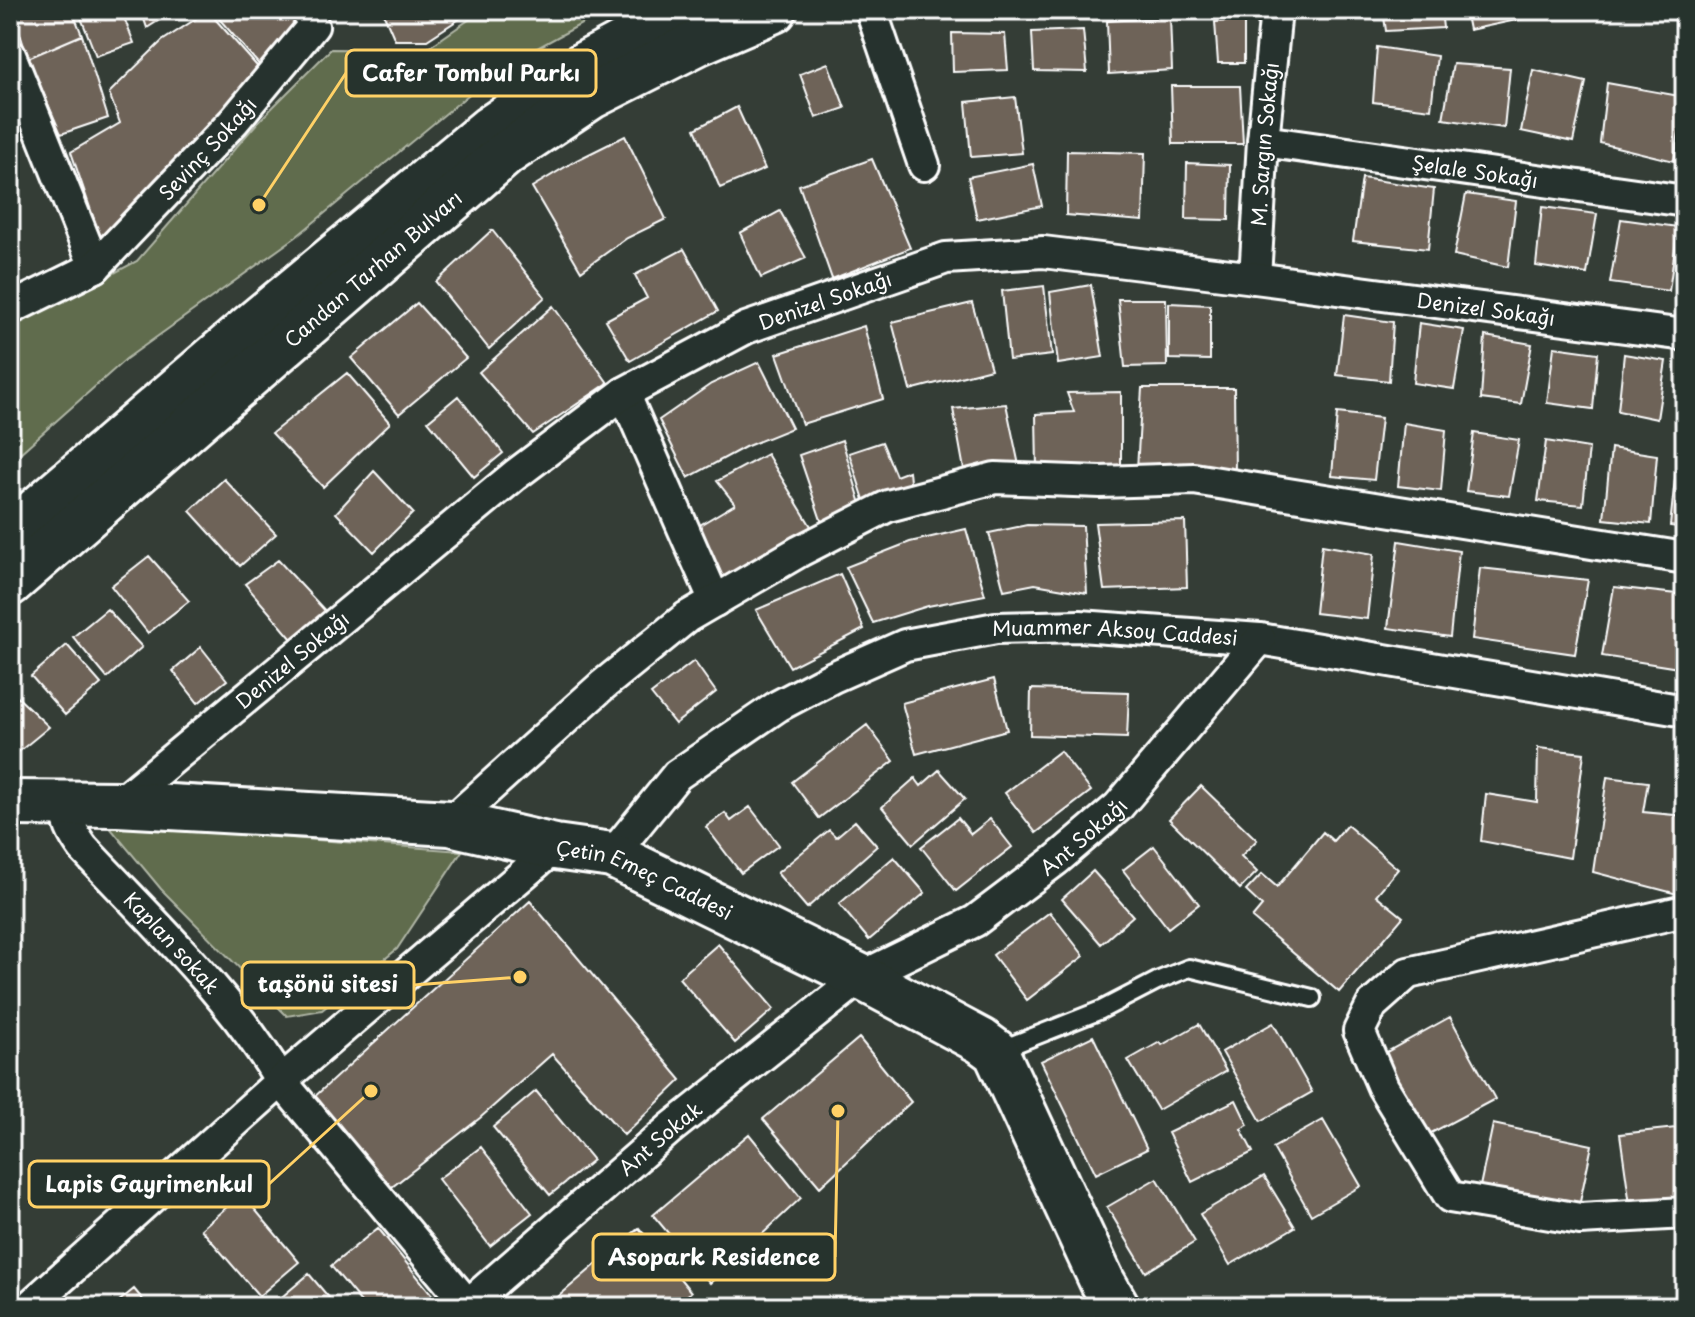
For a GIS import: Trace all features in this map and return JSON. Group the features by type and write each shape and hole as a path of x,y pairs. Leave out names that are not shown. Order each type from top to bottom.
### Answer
{"main road":[{"name":"Candan Tarhan Bulvarı","path":"10,533 257,321 489,129 585,64 686,10"},
{"name":"Candan Tarhan Bulvarı","path":"10,583 505,154 592,96 699,42 774,10"},
{"name":"Çetin Emeç Caddesi","path":"10,803 118,804 450,823 555,847 612,855 861,977 996,1052"},
{"path":"996,1052 1107,1298"}],"street":[{"path":"871,10 924,165"},
{"name":"M. Sargın Sokağı","path":"1255,278 1263,141 1276,10"},
{"name":"Sevinç Sokağı","path":"10,309 95,267 234,121 310,18"},
{"path":"10,55 95,267"},
{"name":"Şelale Sokağı","path":"1263,141 1685,201"},
{"name":"Denizel Sokağı","path":"118,804 515,475 624,393 746,328 946,258 1043,252 1685,335"},
{"path":"624,393 715,601"},
{"path":"450,823 603,685 687,617 800,551 888,506 995,478 1100,482 1194,479 1685,558"},
{"name":"Muammer Aksoy Caddesi","path":"612,855 677,775 778,706 905,645 996,628 1080,626 1260,639 1685,711"},
{"name":"Ant Sokağı","path":"861,977 975,921 1056,860 1118,807 1260,639"},
{"name":"Kaplan sokak","path":"66,804 72,834 83,848 231,1006 257,1040 281,1081 467,1306"},
{"path":"29,1307 281,1081 555,847"},
{"path":"1685,911 1408,973 1372,1005 1359,1031 1383,1087 1450,1197 1580,1219 1685,1213"},
{"name":"Ant Sokak","path":"467,1306 671,1128 861,977"}],"lane":[{"path":"996,1052 1101,1010 1189,968 1312,998"}],"green space":[{"path":"483,10 607,10 502,67 296,237 126,359 10,462 10,328 137,261 258,122 331,49 425,50"},
{"path":"107,824 462,851 397,949 322,1010 287,1016 161,889"}],"building":[{"path":"12,10 72,10 82,35 28,58"},
{"path":"78,10 121,10 134,43 96,56"},
{"path":"141,10 175,10 147,28"},
{"path":"218,10 299,10 304,16 262,68 214,13"},
{"path":"382,10 473,10 427,40 395,40"},
{"path":"1383,10 1441,10 1443,28 1386,31"},
{"path":"1465,10 1525,10 1526,18 1469,30"},
{"path":"1549,10 1588,10 1550,18"},
{"path":"208,11 264,74 101,240 71,152 120,123 109,93 162,41"},
{"path":"1170,17 1172,70 1109,74 1107,21"},
{"path":"1244,20 1244,63 1218,63 1215,22"},
{"path":"1083,30 1087,72 1034,71 1032,32"},
{"path":"952,33 1005,34 1008,70 953,72"},
{"path":"82,35 108,118 61,134 28,58"},
{"path":"1377,47 1437,56 1431,109 1373,102"},
{"path":"828,63 845,108 816,118 800,74"},
{"path":"1453,64 1510,68 1504,128 1443,119"},
{"path":"1533,70 1586,82 1573,142 1521,131"},
{"path":"1607,83 1685,97 1674,161 1600,143"},
{"path":"1171,86 1240,86 1243,144 1173,144"},
{"path":"1015,97 1022,153 971,157 966,102"},
{"path":"737,107 765,169 720,188 695,129"},
{"path":"625,136 666,219 627,238 581,271 532,187"},
{"path":"1067,151 1145,153 1143,221 1066,215"},
{"path":"872,159 910,248 832,279 799,185"},
{"path":"1187,163 1230,165 1229,220 1186,219"},
{"path":"1033,164 1042,206 977,219 968,177"},
{"path":"1362,178 1434,189 1428,249 1353,241"},
{"path":"1466,194 1516,201 1508,267 1454,255"},
{"path":"1542,207 1597,214 1587,274 1536,266"},
{"path":"780,211 806,258 761,278 740,233"},
{"path":"1621,219 1678,227 1669,291 1610,283"},
{"path":"492,230 545,297 489,349 436,282"},
{"path":"684,249 718,311 630,361 606,320 647,298 635,275"},
{"path":"1091,285 1103,357 1058,364 1050,292"},
{"path":"1044,286 1052,355 1009,360 1002,291"},
{"path":"1118,299 1166,299 1167,366 1125,367"},
{"path":"417,303 466,358 399,414 351,358"},
{"path":"972,303 991,369 910,390 892,322"},
{"path":"1169,303 1210,305 1210,360 1169,359"},
{"path":"553,306 608,383 533,434 479,372"},
{"path":"1344,315 1393,322 1389,381 1337,375"},
{"path":"1419,323 1464,330 1454,389 1413,383"},
{"path":"864,326 883,399 802,424 777,354"},
{"path":"1485,336 1532,344 1521,404 1481,399"},
{"path":"1554,347 1598,353 1593,409 1547,403"},
{"path":"1624,354 1666,361 1657,419 1618,411"},
{"path":"759,362 792,428 745,447 688,478 659,420 711,384"},
{"path":"347,373 390,423 323,487 272,433"},
{"path":"1685,381 1685,424 1678,423"},
{"path":"1142,388 1234,388 1235,475 1137,469"},
{"path":"1121,392 1121,467 1037,469 1036,414 1074,412 1067,393"},
{"path":"458,396 503,453 474,477 428,421"},
{"path":"1006,404 1020,470 965,475 953,409"},
{"path":"1337,413 1381,418 1374,480 1332,476"},
{"path":"1404,423 1446,430 1441,491 1398,486"},
{"path":"1474,433 1519,440 1509,496 1466,491"},
{"path":"842,440 861,504 822,523 799,455"},
{"path":"1546,441 1589,448 1583,505 1538,501"},
{"path":"882,442 896,476 909,471 911,493 867,509 849,453"},
{"path":"1611,448 1657,455 1651,524 1604,519"},
{"path":"767,454 812,528 721,582 693,529 735,504 717,481"},
{"path":"1677,459 1685,461 1685,528 1670,526"},
{"path":"374,471 413,513 374,552 336,513"},
{"path":"224,479 276,534 240,566 190,511"},
{"path":"1185,521 1187,587 1104,590 1095,523"},
{"path":"1027,525 1083,526 1087,593 1035,584 1004,590 989,533"},
{"path":"966,529 985,595 928,606 873,623 846,567 910,542"},
{"path":"1399,541 1459,551 1450,637 1388,628"},
{"path":"1322,545 1374,554 1367,619 1315,613"},
{"path":"149,556 189,601 148,633 111,586"},
{"path":"278,560 329,615 297,645 245,584"},
{"path":"1480,568 1588,580 1575,654 1472,639"},
{"path":"840,574 864,629 790,667 756,610"},
{"path":"1614,587 1685,595 1685,669 1602,656"},
{"path":"107,609 142,647 107,678 73,637"},
{"path":"67,645 101,684 65,715 31,676"},
{"path":"201,647 227,680 198,703 173,671"},
{"path":"694,661 716,692 675,724 651,694"},
{"path":"994,679 1007,730 916,754 902,703"},
{"path":"1031,689 1129,692 1127,738 1030,735"},
{"path":"10,690 49,727 10,759"},
{"path":"867,725 894,761 819,818 792,782"},
{"path":"1538,748 1584,753 1570,858 1481,841 1486,794 1537,802"},
{"path":"1060,751 1091,791 1036,833 1005,793"},
{"path":"939,770 965,799 913,844 882,807 915,778 921,786"},
{"path":"1607,777 1648,782 1643,812 1685,816 1685,896 1593,872"},
{"path":"1201,786 1257,840 1241,856 1257,872 1240,889 1169,819"},
{"path":"750,807 779,845 741,873 706,827 725,813 731,821"},
{"path":"958,818 971,834 990,819 1012,847 956,891 921,847"},
{"path":"855,821 877,846 807,908 777,873 829,830 836,837"},
{"path":"1347,825 1398,869 1376,895 1403,917 1339,992 1252,918 1262,906 1246,891 1262,874 1277,887 1323,832 1333,841"},
{"path":"1154,846 1199,904 1168,928 1123,870"},
{"path":"894,857 925,893 869,940 839,904"},
{"path":"1093,871 1133,916 1101,944 1062,899"},
{"path":"530,901 681,1080 624,1135 552,1054 480,1118 388,1190 313,1098"},
{"path":"1050,912 1084,956 1027,1000 993,955"},
{"path":"718,944 774,1009 735,1043 679,978"},
{"path":"1450,1017 1495,1099 1420,1139 1376,1058"},
{"path":"1273,1023 1312,1092 1261,1121 1222,1052"},
{"path":"1199,1024 1226,1071 1158,1110 1128,1060"},
{"path":"1093,1036 1147,1149 1096,1174 1041,1061"},
{"path":"859,1038 911,1102 820,1187 763,1119"},
{"path":"536,1091 593,1160 550,1195 493,1127"},
{"path":"1236,1100 1248,1125 1241,1129 1253,1152 1192,1182 1168,1133"},
{"path":"1323,1120 1361,1186 1311,1215 1273,1148"},
{"path":"1493,1124 1592,1145 1577,1216 1478,1196"},
{"path":"1685,1127 1685,1199 1630,1205 1620,1134"},
{"path":"749,1134 801,1198 710,1283 653,1215"},
{"path":"481,1147 532,1213 490,1246 438,1179"},
{"path":"1264,1176 1295,1227 1230,1265 1200,1214"},
{"path":"1157,1178 1195,1242 1146,1272 1107,1207"},
{"path":"242,1194 299,1262 259,1296 201,1229"},
{"path":"378,1228 434,1297 422,1307 365,1307 331,1266"},
{"path":"639,1228 691,1292 675,1307 546,1307"},
{"path":"309,1274 337,1307 270,1307"},
{"path":"134,1289 149,1307 112,1307"}],"place":[{"name":"Cafer Tombul Parkı","path":"259,205"},
{"name":"taşönü sitesi","path":"520,977"},
{"name":"Lapis Gayrimenkul","path":"371,1091"},
{"name":"Asopark Residence","path":"838,1111"}]}
